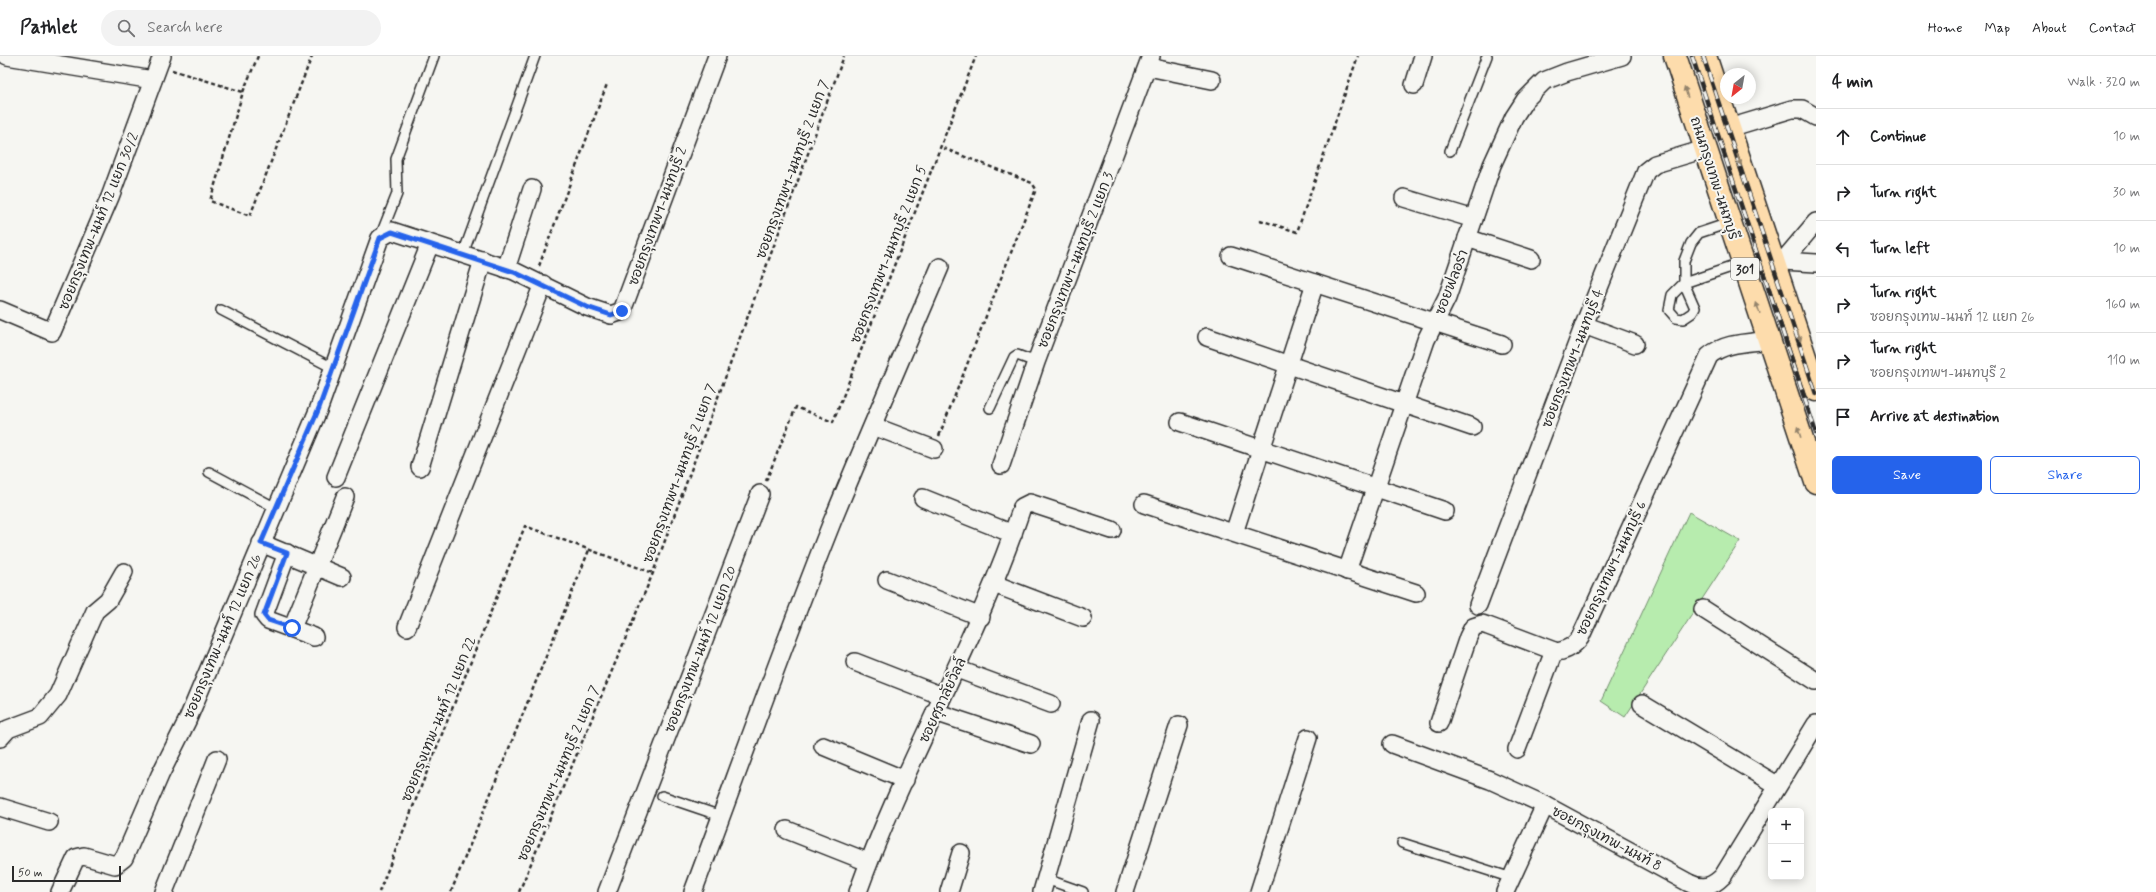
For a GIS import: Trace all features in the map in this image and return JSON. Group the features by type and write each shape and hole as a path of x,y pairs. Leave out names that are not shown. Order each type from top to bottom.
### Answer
{"main road":[{"name":"ถนนกรุงเทพ-นนทบุรี","path":"1675,56 1816,482"},
{"name":"ถนนกรุงเทพ-นนทบุรี","path":"1705,56 1729,128 1779,262 1816,390"}],"street":[{"path":"8,56 157,67"},
{"name":"ซอยกรุงเทพฯ-นนทบุรี 2","path":"380,238 392,232 483,260 538,282 587,307 611,315 622,311 717,56"},
{"path":"1414,85 1423,56"},
{"name":"ซอยฟลอร่า","path":"1347,570 1426,340 1436,323 1447,298 1492,165 1514,117 1525,100 1544,81 1567,72 1622,56"},
{"path":"1150,61 1212,80"},
{"name":"ซอยกรุงเทพฯ-นนทบุรี 2 แยก 3","path":"1001,465 1036,362 1150,61"},
{"name":"ซอยกรุงเทพ-นนท์ 12 แยก 30/2","path":"0,310 52,332 110,198 157,67"},
{"path":"1729,128 1792,108 1802,109 1816,117"},
{"name":"ซอยกรุงเทพฯ-นนทบุรี 4","path":"1478,605 1584,324 1646,171 1655,164 1705,149"},
{"path":"506,269 532,189"},
{"path":"1404,198 1474,219"},
{"path":"1779,262 1816,222"},
{"name":"ซอยกรุงเทพ-นนท์ 12 แยก 26","path":"60,892 76,858 84,856 115,865 124,858 160,775 187,721 319,408 380,238"},
{"path":"1467,238 1531,259"},
{"path":"336,477 430,244"},
{"path":"1231,256 1502,344"},
{"path":"420,467 483,260"},
{"path":"1779,262 1816,263"},
{"path":"693,892 780,656 833,521 940,268"},
{"path":"407,627 538,282"},
{"path":"1234,533 1315,283"},
{"path":"1584,324 1635,344"},
{"path":"1206,337 1472,427"},
{"name":"ซอยกรุงเทพฯ-นนทบุรี 6","path":"1554,651 1566,650 1580,638 1709,356 1716,350 1730,346 1769,340"},
{"path":"1180,422 1445,511"},
{"path":"873,426 934,449"},
{"name":"ซอยกรุงเทพ-นนท์ 12 แยก 20","path":"607,892 760,494"},
{"path":"292,628 345,497"},
{"path":"923,498 1013,534"},
{"name":"ซอยศุภาลัยวิลล์","path":"858,892 868,862 942,696 957,669 981,617 1022,507 1030,503 1112,530"},
{"path":"1144,504 1416,593"},
{"path":"261,543 317,565 342,577"},
{"path":"287,553 264,612 268,620 314,637"},
{"path":"0,738 8,729 40,717 58,695 95,611 108,600 124,572"},
{"path":"887,580 981,617"},
{"path":"994,584 1083,618"},
{"path":"1703,609 1816,681"},
{"path":"1438,723 1468,637 1473,627 1482,624 1554,651 1517,749"},
{"path":"855,662 942,696"},
{"path":"957,669 1051,704"},
{"path":"1642,704 1777,785"},
{"path":"935,712 1031,744"},
{"path":"1044,886 1091,720"},
{"name":"ซอยกรุงเทพ-นนท์ 8","path":"1392,744 1490,780 1545,805 1694,886 1710,889 1723,876 1777,785 1816,724"},
{"path":"1125,892 1179,725"},
{"path":"1259,892 1308,738"},
{"path":"823,746 905,780"},
{"path":"164,892 217,759"},
{"name":"ซอยกรุงเทพ-นนท์ 8","path":"1509,885 1545,805"},
{"path":"0,807 49,822"},
{"path":"787,830 868,862"},
{"path":"948,892 961,853"}],"lane":[{"path":"380,238 397,194 396,159 434,56"},
{"path":"463,254 535,56"},
{"path":"1450,151 1487,56"},
{"path":"1730,222 1699,233 1691,243 1684,261 1684,283 1743,263"},
{"path":"221,310 333,368"},
{"path":"990,408 1014,357 1017,355 1036,362"},
{"path":"209,472 276,508"},
{"path":"662,796 721,816"},
{"path":"1402,842 1509,885"},
{"path":"1044,886 1083,892"}],"path":[{"path":"258,56 243,92 210,201 250,216 312,56"},
{"name":"ซอยกรุงเทพฯ-นนทบุรี 2 แยก 7","path":"519,892 653,573 844,56"},
{"name":"ซอยกรุงเทพฯ-นนทบุรี 2 แยก 5","path":"760,494 796,408 833,422 976,56"},
{"path":"1260,220 1297,232 1358,56"},
{"path":"157,67 243,92"},
{"path":"538,282 607,84"},
{"path":"934,449 1036,189 1032,183 940,147"},
{"name":"ซอยกรุงเทพ-นนท์ 12 แยก 22","path":"379,892 525,526 589,549"},
{"path":"451,892 589,549 653,573"}],"green space":[{"path":"1689,512 1740,541 1625,717 1601,701"}],"railway":[{"path":"1692,56 1816,433"},
{"path":"1703,56 1816,394"}],"route":[{"path":"292,628 268,620 264,615 287,553 261,543 319,408 380,238 386,233 392,232 478,258 543,284 587,307 611,315 622,311"}]}
